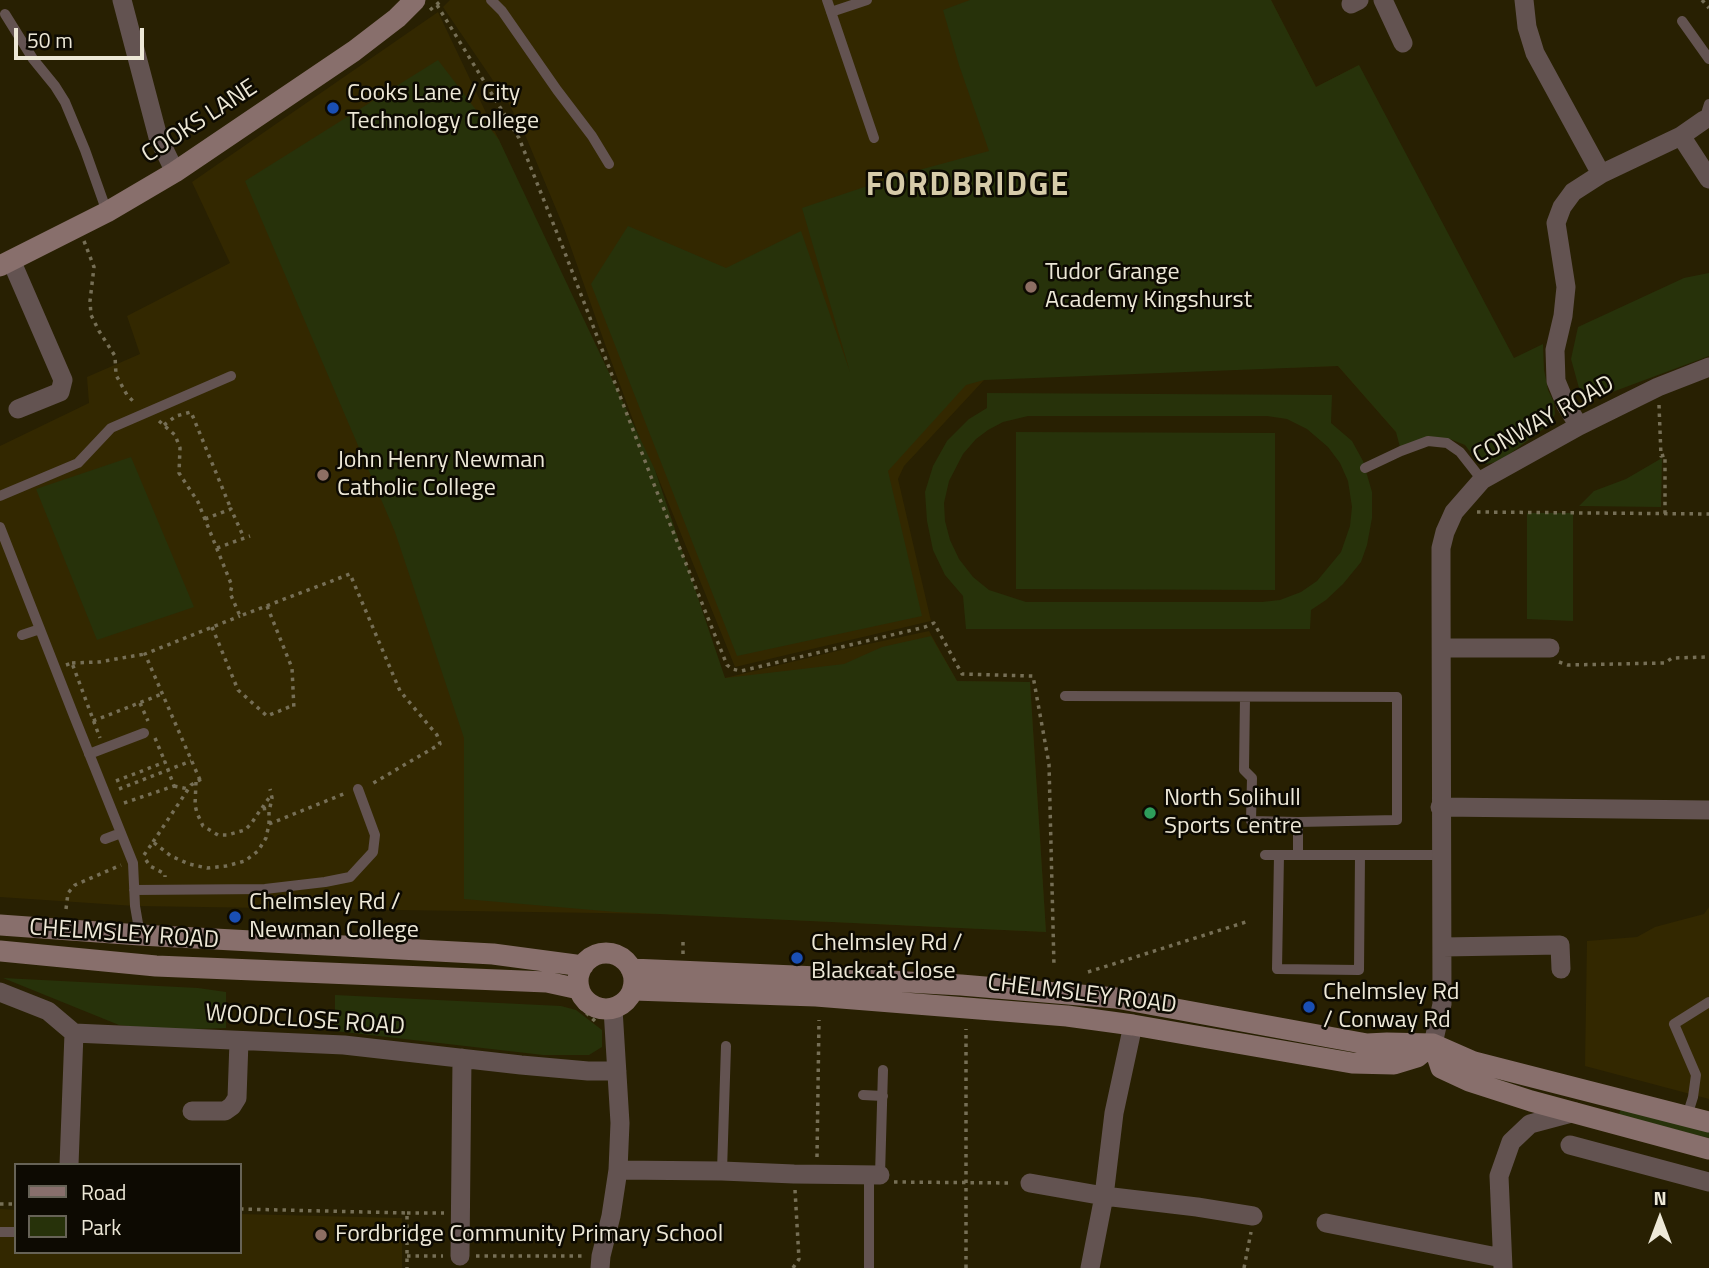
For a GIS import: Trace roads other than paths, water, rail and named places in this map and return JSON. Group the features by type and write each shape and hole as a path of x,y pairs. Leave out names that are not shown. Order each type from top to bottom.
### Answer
{"street":[{"path":"122,0 158,137 175,172"},
{"name":"COOKS LANE","path":"6,263 107,212 175,172 354,51 397,18 415,0"},
{"path":"1382,0 1403,43"},
{"path":"1524,0 1527,27 1535,53 1601,174"},
{"path":"1579,426 1556,381 1555,350 1563,316 1566,286 1556,223 1562,207 1573,192 1601,174 1681,136 1706,112"},
{"path":"1681,136 1709,179"},
{"path":"6,263 63,380 60,392 18,410"},
{"name":"CONWAY ROAD","path":"1433,1044 1442,1004 1441,548 1445,532 1454,512 1482,480 1579,426 1658,387 1709,367"},
{"path":"1442,648 1552,654"},
{"path":"1440,807 1709,810"},
{"name":"CHELMSLEY ROAD","path":"0,925 493,954 583,966 594,956 608,953 618,956 628,964 632,979"},
{"path":"1443,947 1560,945 1561,969"},
{"name":"CHELMSLEY ROAD","path":"0,951 156,966 547,982 579,989 585,1000 594,1007 613,1009"},
{"path":"579,989 583,966"},
{"name":"CHELMSLEY ROAD","path":"632,979 831,977 1116,998 1367,1044 1433,1044 1474,1062 1709,1122"},
{"path":"601,1262 618,1170 620,1123 613,1009 627,1001 632,979"},
{"name":"CHELMSLEY ROAD","path":"632,979 1067,1016 1352,1063 1394,1064 1417,1057 1433,1044"},
{"path":"0,992 48,1012 74,1033 69,1163"},
{"path":"1090,1268 1104,1196 1114,1113 1133,1025"},
{"name":"WOODCLOSE ROAD","path":"74,1033 344,1045 588,1071 617,1071"},
{"path":"192,1111 225,1111 232,1107 237,1098 239,1041"},
{"path":"1433,1044 1441,1069 1469,1082 1709,1149"},
{"path":"460,1256 463,1058"},
{"path":"1326,1223 1503,1263 1499,1177 1511,1142 1530,1124 1574,1112"},
{"path":"1570,1145 1709,1182"},
{"path":"618,1170 874,1175"},
{"path":"1030,1183 1253,1216"}],"lane":[{"path":"491,0 502,11 592,136 609,164"},
{"path":"827,0 874,138"},
{"path":"831,12 867,0"},
{"path":"5,14 65,102 107,212"},
{"path":"1682,20 1709,59"},
{"path":"0,496 78,463 111,428 231,376"},
{"path":"1365,468 1428,441 1447,443 1461,452 1482,480"},
{"path":"0,527 132,860 140,935"},
{"path":"22,635 40,629"},
{"path":"1065,696 1245,696 1397,697 1397,820 1251,821 1252,778 1244,770 1245,696"},
{"path":"89,754 144,733"},
{"path":"134,890 265,888 350,877 373,852 375,835 358,789"},
{"path":"1297,855 1298,822"},
{"path":"105,839 121,833"},
{"path":"1265,855 1441,855"},
{"path":"1279,855 1277,970 1359,970 1360,855"},
{"path":"1687,1116 1696,1075 1674,1024 1709,1002"},
{"path":"722,1171 726,1046"},
{"path":"869,1268 883,1070"},
{"path":"863,1095 883,1096"}],"place":[{"name":"Cooks Lane / City Technology College","path":"333,108"},
{"name":"Tudor Grange Academy Kingshurst","path":"1031,287"},
{"name":"John Henry Newman Catholic College","path":"323,475"},
{"name":"North Solihull Sports Centre","path":"1150,813"},
{"name":"Chelmsley Rd / Newman College","path":"235,917"},
{"name":"Chelmsley Rd / Blackcat Close","path":"797,958"},
{"name":"Chelmsley Rd / Conway Rd","path":"1309,1007"},
{"name":"Fordbridge Community Primary School","path":"321,1235"}],"district":[{"name":"FORDBRIDGE","path":"968,187"}]}
